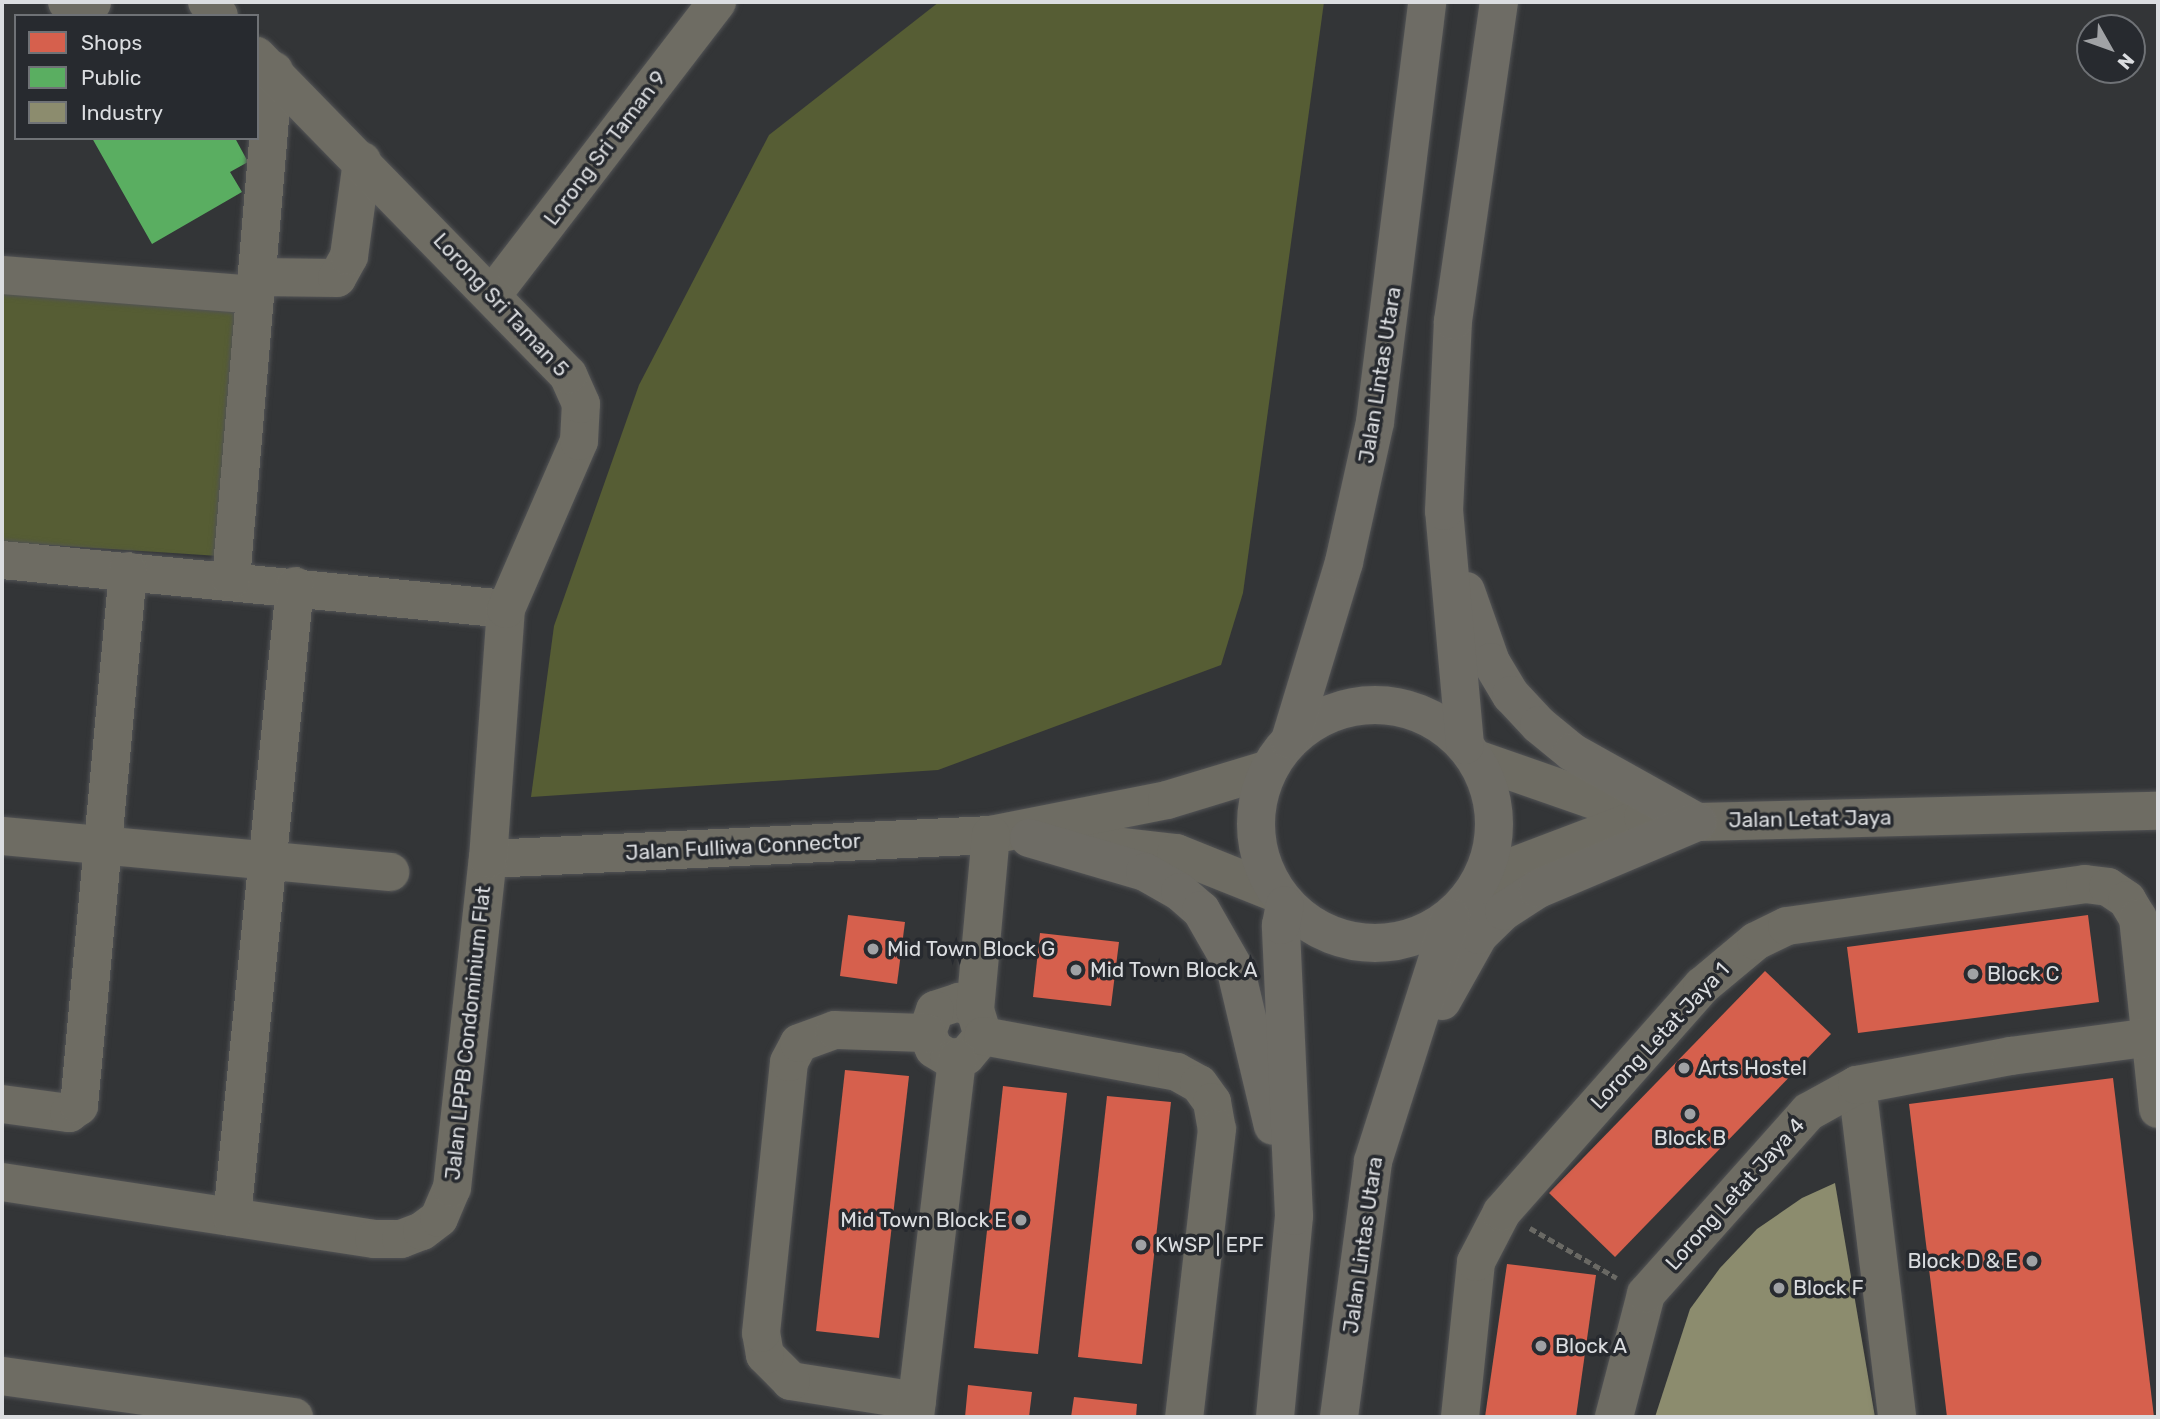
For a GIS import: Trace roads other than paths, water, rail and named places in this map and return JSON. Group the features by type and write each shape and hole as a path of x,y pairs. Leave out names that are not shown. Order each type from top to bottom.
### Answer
{"main road":[{"name":"Jalan Lintas Utara","path":"1279,755 1344,562 1373,434 1427,2"},
{"path":"1471,752 1435,720 1398,707 1359,706 1322,717 1279,755 1258,799 1255,831 1261,863 1280,899 1321,932 1366,945 1411,939 1451,917 1477,887 1493,845 1493,800 1471,752 1444,511 1453,321 1499,2"},
{"path":"1444,511 1476,624 1511,695 1572,752 1697,822"},
{"path":"1373,1161 1445,995 1479,935 1504,911 1538,889 1697,822"},
{"path":"996,836 1145,872 1180,892 1201,910 1221,938 1236,971 1294,1216"},
{"path":"1275,1417 1294,1216 1280,899"},
{"name":"Jalan Lintas Utara","path":"1339,1417 1373,1161 1451,917"}],"street":[{"name":"Lorong Sri Taman 9","path":"493,294 711,4"},
{"name":"Lorong Sri Taman 5","path":"265,64 493,294 577,388 582,422 579,441 506,608"},
{"path":"231,580 256,286 265,64"},
{"path":"2,275 256,286 337,278 349,256 362,161"},
{"path":"2,560 506,608"},
{"path":"2,1104 69,1113 79,1106 128,571"},
{"path":"232,1217 295,586"},
{"name":"Jalan LPPB Condominium Flat","path":"2,1182 374,1239 401,1239 439,1218 452,1188 488,859 506,608"},
{"path":"1471,752 1643,817"},
{"name":"Jalan Fulliwa Connector","path":"996,836 1167,800 1279,755"},
{"name":"Jalan Letat Jaya","path":"1477,887 1493,874 1643,817 1697,822 2158,811"},
{"path":"2,836 390,872"},
{"name":"Jalan Fulliwa Connector","path":"488,859 996,836 1150,847 1206,863 1280,899"},
{"path":"996,836 966,1027 916,1409 791,1381 765,1355 761,1333 789,1062 799,1043 835,1030 927,1033 934,1049 966,1027 1177,1072 1199,1084 1212,1102 1217,1129 1184,1417"},
{"name":"Lorong Letat Jaya 1","path":"1460,1417 1476,1262 1502,1212 1702,986 1756,941 1787,926 2085,884 2108,887 2127,900 2138,918 2154,1037 2158,1109"},
{"name":"Lorong Letat Jaya 4","path":"1614,1417 1646,1294 1808,1112 1857,1085 2011,1056 2154,1037"},
{"path":"1857,1085 1897,1417"},
{"path":"2,1376 294,1417"}],"place":[{"name":"Mid Town Block G","path":"873,949"},
{"name":"Mid Town Block A","path":"1076,970"},
{"name":"Block C","path":"1973,974"},
{"name":"Arts Hostel","path":"1684,1068"},
{"name":"Block B","path":"1690,1114"},
{"name":"Mid Town Block E","path":"1021,1220"},
{"name":"KWSP | EPF","path":"1141,1245"},
{"name":"Block D & E","path":"2032,1261"},
{"name":"Block F","path":"1779,1288"},
{"name":"Block A","path":"1541,1346"}]}
